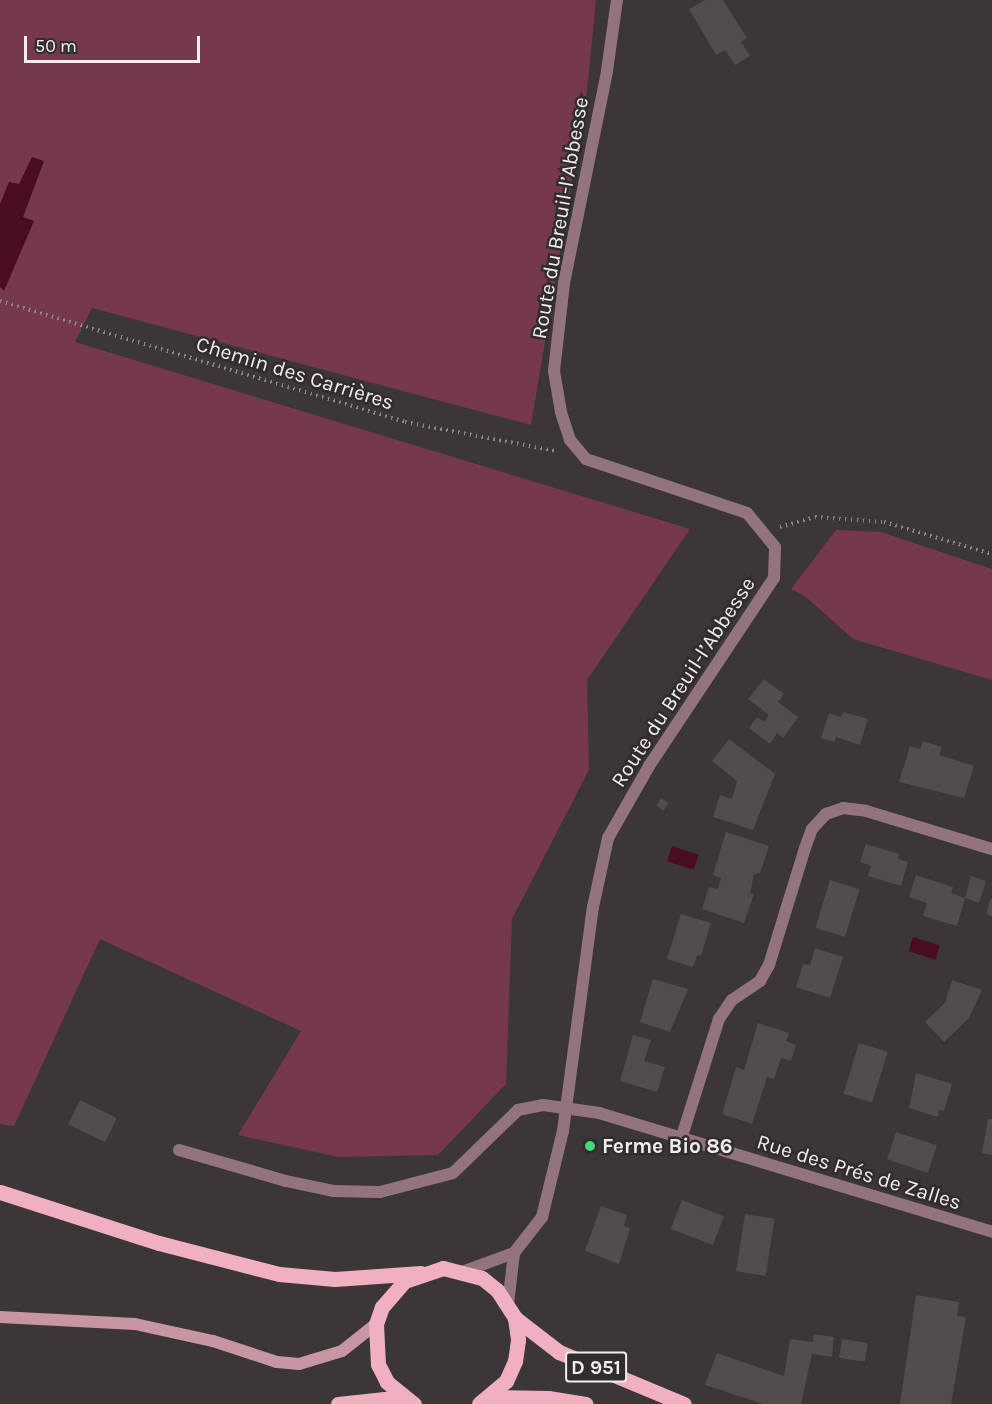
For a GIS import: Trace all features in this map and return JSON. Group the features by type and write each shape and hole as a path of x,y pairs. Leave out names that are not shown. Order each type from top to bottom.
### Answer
{"main road":[{"path":"0,1192 159,1243 279,1274 335,1279 421,1273 443,1269 465,1271 490,1284 508,1304 515,1318 518,1340 515,1361 506,1381 485,1401"},
{"path":"0,1317 135,1324 213,1341 277,1362 299,1364 342,1351 376,1324 392,1293 421,1273"},
{"name":"D 951","path":"515,1318 559,1352 684,1404"},
{"path":"376,1324 378,1364 407,1400"},
{"name":"D 951","path":"485,1401 548,1398 586,1404"},
{"path":"338,1404 407,1400"}],"street":[{"name":"Route du Breuil-l’Abbesse","path":"514,1253 542,1217 566,1108 593,907 608,838 649,766 774,578 775,547 747,513 586,459 570,440 554,371 564,283 607,71 617,0"},
{"path":"682,1136 719,1019 732,1000 760,981 769,965 812,829 826,814 843,808 866,811 992,849"},
{"name":"Rue des Prés de Zalles","path":"179,1150 286,1181 333,1191 380,1192 453,1173 518,1110 543,1106 566,1108 682,1136 992,1232"},
{"path":"465,1271 514,1253 508,1304"}],"path":[{"name":"Chemin des Carrières","path":"0,301 405,422 586,459"},
{"path":"764,532 815,517 884,522 992,554"}],"shaded area":[{"path":"0,0 596,0 587,90 531,425 92,308 75,342 690,529 587,680 589,770 512,919 506,1084 438,1155 338,1157 238,1135 301,1031 100,939 14,1126 0,1124"},
{"path":"32,157 44,161 23,217 34,221 4,291 0,287 0,204 9,182 19,184"},
{"path":"836,530 881,532 992,569 992,680 853,639 806,597 791,589"},
{"path":"672,846 699,855 694,870 667,861"},
{"path":"913,937 940,945 935,960 909,951"}],"building":[{"path":"705,0 723,0 747,38 741,42 750,56 735,65 725,50 716,55 689,9"},
{"path":"764,679 784,694 778,702 798,717 783,738 777,733 770,744 749,728 757,717 764,722 769,715 748,699"},
{"path":"843,712 868,719 860,745 836,737 834,742 821,738 829,713 841,717"},
{"path":"729,739 775,774 753,830 713,817 720,795 732,799 737,781 712,761"},
{"path":"923,741 942,747 939,755 974,766 964,798 899,782 910,746 920,749"},
{"path":"661,798 669,803 664,810 656,806"},
{"path":"726,832 769,846 760,873 754,874 750,893 754,894 744,923 702,909 709,887 718,889 721,878 713,875"},
{"path":"866,844 899,854 898,859 908,862 901,886 868,876 871,866 860,862"},
{"path":"916,875 953,887 951,893 965,898 957,926 923,916 927,903 909,897"},
{"path":"971,876 986,881 979,903 965,898"},
{"path":"830,880 860,889 845,937 815,928"},
{"path":"992,899 992,916 986,914"},
{"path":"681,914 711,923 701,956 697,955 693,967 667,959"},
{"path":"815,948 843,957 830,998 796,987 803,964 810,965"},
{"path":"653,979 688,989 670,1032 640,1022"},
{"path":"952,980 982,990 969,1018 944,1042 925,1022 945,1003"},
{"path":"758,1023 789,1033 786,1041 796,1045 791,1061 781,1058 774,1079 767,1077 752,1124 722,1114 736,1067 744,1070"},
{"path":"633,1035 651,1040 644,1061 665,1067 657,1092 620,1081"},
{"path":"859,1043 888,1052 872,1102 844,1094"},
{"path":"916,1073 952,1084 944,1111 939,1110 938,1117 909,1108"},
{"path":"80,1100 117,1118 105,1142 68,1124"},
{"path":"988,1119 992,1119 992,1155 982,1153"},
{"path":"896,1132 937,1145 928,1173 887,1160"},
{"path":"682,1200 724,1216 713,1245 671,1229"},
{"path":"601,1206 627,1215 624,1226 630,1228 619,1264 585,1251"},
{"path":"745,1214 775,1219 766,1276 736,1271"},
{"path":"916,1295 959,1302 957,1316 966,1317 951,1404 900,1404"},
{"path":"814,1334 834,1337 832,1357 812,1354 801,1404 763,1404 705,1385 717,1353 784,1376 790,1339 813,1342"},
{"path":"842,1339 868,1343 865,1362 839,1358"}],"place":[{"name":"Ferme Bio 86","path":"590,1146"}]}
